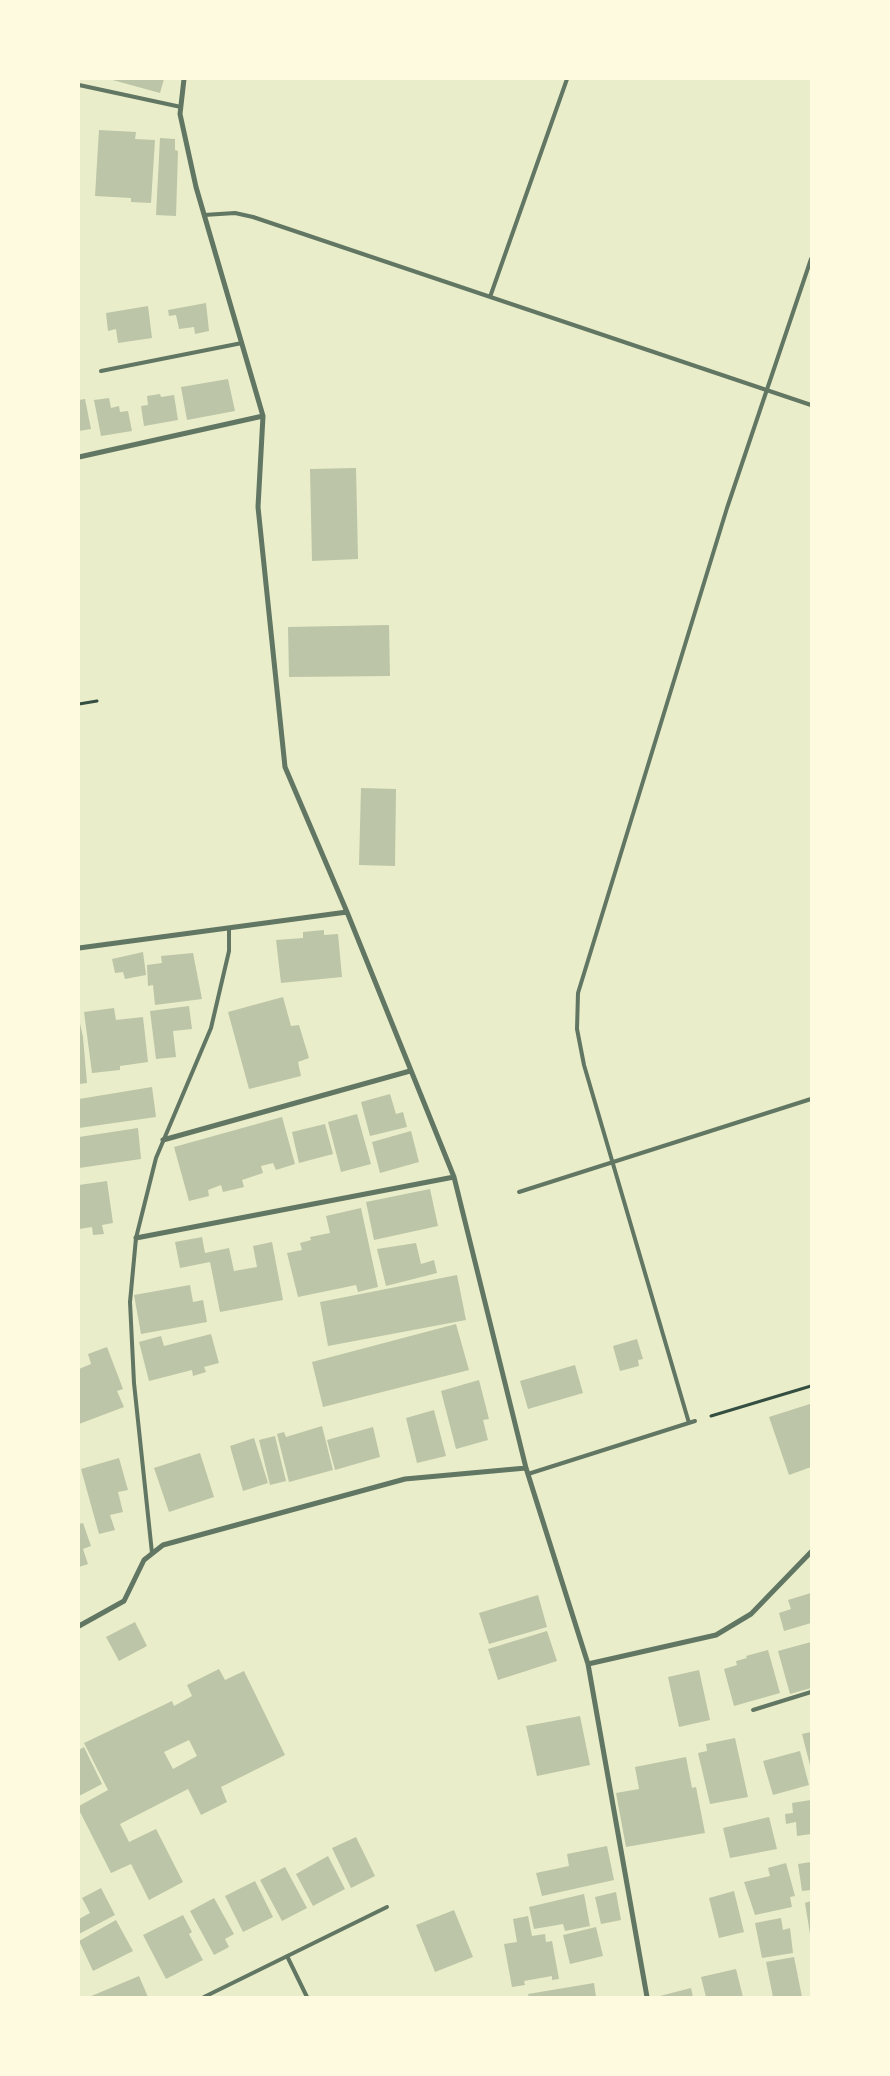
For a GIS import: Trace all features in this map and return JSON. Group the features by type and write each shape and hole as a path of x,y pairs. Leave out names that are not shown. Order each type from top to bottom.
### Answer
{"street":[{"path":"184,79 181,107 184,132 204,215 263,416 258,507 285,767 347,912 454,1177 526,1468 588,1664 646,1997"},
{"path":"79,457 263,416"},
{"path":"79,948 347,912"},
{"path":"163,1140 410,1071"},
{"path":"136,1238 454,1177"},
{"path":"79,1626 124,1601 144,1560 163,1545 405,1479 526,1468"},
{"path":"588,1664 716,1635 751,1614 811,1552"}],"lane":[{"path":"490,297 567,79"},
{"path":"79,85 181,107"},
{"path":"204,215 235,213 253,217 811,406"},
{"path":"690,1423 614,1161 584,1065 578,1029 578,993 728,508 811,259"},
{"path":"101,371 242,343"},
{"path":"152,1553 134,1383 130,1302 136,1238 156,1158 211,1028 229,951 229,928"},
{"path":"519,1192 811,1099"},
{"path":"528,1474 695,1421"},
{"path":"753,1710 811,1692"},
{"path":"204,1997 387,1907"},
{"path":"287,1956 307,1997"}],"path":[{"path":"79,704 96,701"},
{"path":"695,1421 811,1386"}],"building":[{"path":"109,79 164,79 160,93"},
{"path":"99,130 136,132 135,139 155,140 151,203 131,202 131,198 95,196"},
{"path":"160,138 175,139 175,150 178,151 176,216 156,215"},
{"path":"206,303 209,331 195,334 194,327 179,329 176,315 169,316 168,310"},
{"path":"148,306 152,338 118,343 116,329 108,331 106,313"},
{"path":"228,379 235,411 187,420 181,387"},
{"path":"160,394 161,397 174,395 178,420 144,426 141,406 148,405 147,396"},
{"path":"109,398 111,408 119,406 120,412 128,411 132,431 101,436 94,400"},
{"path":"85,399 91,429 79,431 79,400"},
{"path":"356,468 358,559 312,561 310,469"},
{"path":"389,625 390,676 289,677 288,627"},
{"path":"361,788 396,789 395,866 359,865"},
{"path":"324,930 324,935 338,934 342,977 281,983 276,940 303,938 303,932"},
{"path":"143,952 146,975 125,979 123,972 115,973 112,959"},
{"path":"193,953 202,999 155,1005 153,985 148,986 147,965 162,963 161,956"},
{"path":"283,997 291,1026 299,1025 309,1058 298,1062 301,1076 249,1089 228,1012"},
{"path":"189,1006 192,1029 173,1031 176,1057 156,1059 150,1011"},
{"path":"114,1008 116,1020 143,1017 148,1062 120,1066 120,1070 92,1073 84,1012"},
{"path":"79,1019 83,1037 87,1083 79,1084"},
{"path":"152,1087 156,1117 79,1128 79,1099"},
{"path":"390,1094 396,1114 403,1112 407,1127 370,1136 361,1102"},
{"path":"357,1114 371,1164 341,1172 328,1122"},
{"path":"282,1117 295,1164 276,1170 273,1163 261,1166 263,1173 242,1180 244,1187 223,1192 221,1185 208,1190 209,1196 189,1201 174,1147"},
{"path":"325,1124 333,1154 299,1163 292,1132"},
{"path":"138,1128 141,1159 79,1168 79,1137"},
{"path":"411,1131 419,1162 380,1173 372,1142"},
{"path":"107,1181 113,1223 102,1225 104,1234 93,1235 92,1227 79,1229 79,1185"},
{"path":"430,1189 438,1226 374,1240 366,1202"},
{"path":"361,1208 378,1287 358,1292 356,1285 298,1297 287,1253 302,1250 300,1243 311,1240 310,1237 330,1233 326,1216"},
{"path":"202,1237 205,1253 229,1248 234,1271 257,1267 253,1246 272,1242 283,1300 220,1312 210,1262 180,1268 175,1242"},
{"path":"416,1243 421,1264 434,1260 437,1273 386,1286 377,1249"},
{"path":"457,1275 466,1320 328,1346 320,1302"},
{"path":"190,1285 193,1302 203,1300 207,1322 141,1334 134,1295"},
{"path":"456,1324 469,1370 323,1407 312,1362"},
{"path":"211,1334 219,1363 204,1367 206,1372 193,1376 192,1370 149,1381 139,1342 161,1336 164,1346"},
{"path":"637,1339 643,1359 638,1360 639,1366 620,1371 613,1346"},
{"path":"107,1347 123,1389 117,1391 124,1407 79,1424 79,1369 91,1364 88,1354"},
{"path":"575,1365 583,1393 528,1409 520,1381"},
{"path":"479,1380 489,1419 483,1420 488,1440 456,1449 441,1391"},
{"path":"810,1404 811,1467 789,1475 769,1417"},
{"path":"434,1410 446,1456 417,1463 406,1418"},
{"path":"322,1426 333,1470 289,1482 277,1434 284,1432 286,1437"},
{"path":"373,1427 380,1457 335,1470 327,1440"},
{"path":"275,1436 286,1481 270,1485 259,1440"},
{"path":"254,1438 268,1483 243,1491 230,1446"},
{"path":"200,1453 214,1497 169,1512 154,1468"},
{"path":"119,1458 128,1490 118,1492 123,1512 110,1515 115,1530 99,1534 81,1469"},
{"path":"83,1523 91,1546 83,1549 88,1564 79,1567 79,1524"},
{"path":"811,1593 811,1623 784,1631 779,1613 791,1609 788,1600"},
{"path":"538,1595 547,1627 489,1644 479,1613"},
{"path":"135,1622 147,1646 119,1661 106,1637"},
{"path":"547,1631 557,1661 498,1680 488,1649"},
{"path":"811,1642 811,1688 790,1694 778,1651"},
{"path":"768,1650 780,1693 734,1706 724,1669 737,1665 736,1661 747,1658 746,1656"},
{"path":"219,1669 225,1680 244,1671 285,1755 221,1787 227,1802 201,1815 188,1789 120,1824 129,1842 156,1829 183,1882 149,1900 131,1864 111,1873 79,1810 79,1806 108,1790 84,1743 172,1701 174,1706 192,1696 187,1685","holes":["189,1740 197,1756 173,1769 164,1752"]},
{"path":"699,1670 710,1720 679,1727 668,1677"},
{"path":"580,1716 590,1765 537,1776 526,1726"},
{"path":"811,1732 811,1769 802,1734"},
{"path":"735,1738 748,1797 710,1804 698,1753 707,1751 706,1744"},
{"path":"84,1747 102,1784 79,1796 79,1750"},
{"path":"800,1751 809,1785 773,1795 763,1761"},
{"path":"686,1757 692,1788 696,1787 705,1833 626,1847 616,1793 639,1789 635,1767"},
{"path":"811,1800 811,1834 797,1836 796,1822 786,1824 785,1814 793,1813 792,1803"},
{"path":"769,1817 777,1849 730,1858 723,1828"},
{"path":"356,1837 375,1876 351,1888 332,1848"},
{"path":"607,1846 614,1880 542,1896 536,1873 569,1866 567,1854"},
{"path":"328,1856 345,1889 313,1906 296,1874"},
{"path":"811,1862 811,1890 802,1891 798,1864"},
{"path":"786,1863 795,1896 790,1897 792,1907 755,1915 744,1882 770,1876 768,1868"},
{"path":"285,1867 307,1908 282,1921 260,1880"},
{"path":"255,1881 273,1917 243,1932 225,1896"},
{"path":"101,1888 115,1915 79,1934 79,1919 90,1913 82,1898"},
{"path":"734,1891 744,1932 719,1938 709,1898"},
{"path":"616,1892 621,1920 601,1924 595,1897"},
{"path":"584,1894 590,1926 565,1931 563,1924 534,1929 529,1907"},
{"path":"214,1898 234,1934 225,1939 229,1947 214,1955 190,1911"},
{"path":"811,1901 811,1934 810,1934 805,1903"},
{"path":"454,1910 473,1957 435,1972 416,1925"},
{"path":"183,1915 192,1932 189,1934 203,1960 166,1979 143,1935"},
{"path":"528,1916 532,1936 545,1934 546,1942 552,1941 559,1979 552,1980 552,1976 524,1981 525,1985 512,1987 504,1944 517,1942 513,1919"},
{"path":"781,1918 783,1930 790,1928 793,1953 762,1958 755,1923"},
{"path":"116,1920 133,1951 93,1971 79,1941"},
{"path":"596,1927 603,1956 570,1964 563,1935"},
{"path":"794,1957 802,1997 773,1997 766,1962"},
{"path":"736,1969 743,1997 706,1997 701,1977"},
{"path":"139,1976 148,1997 89,1997"},
{"path":"594,1983 596,1997 529,1997 528,1994"},
{"path":"691,1988 693,1997 656,1997"}]}
